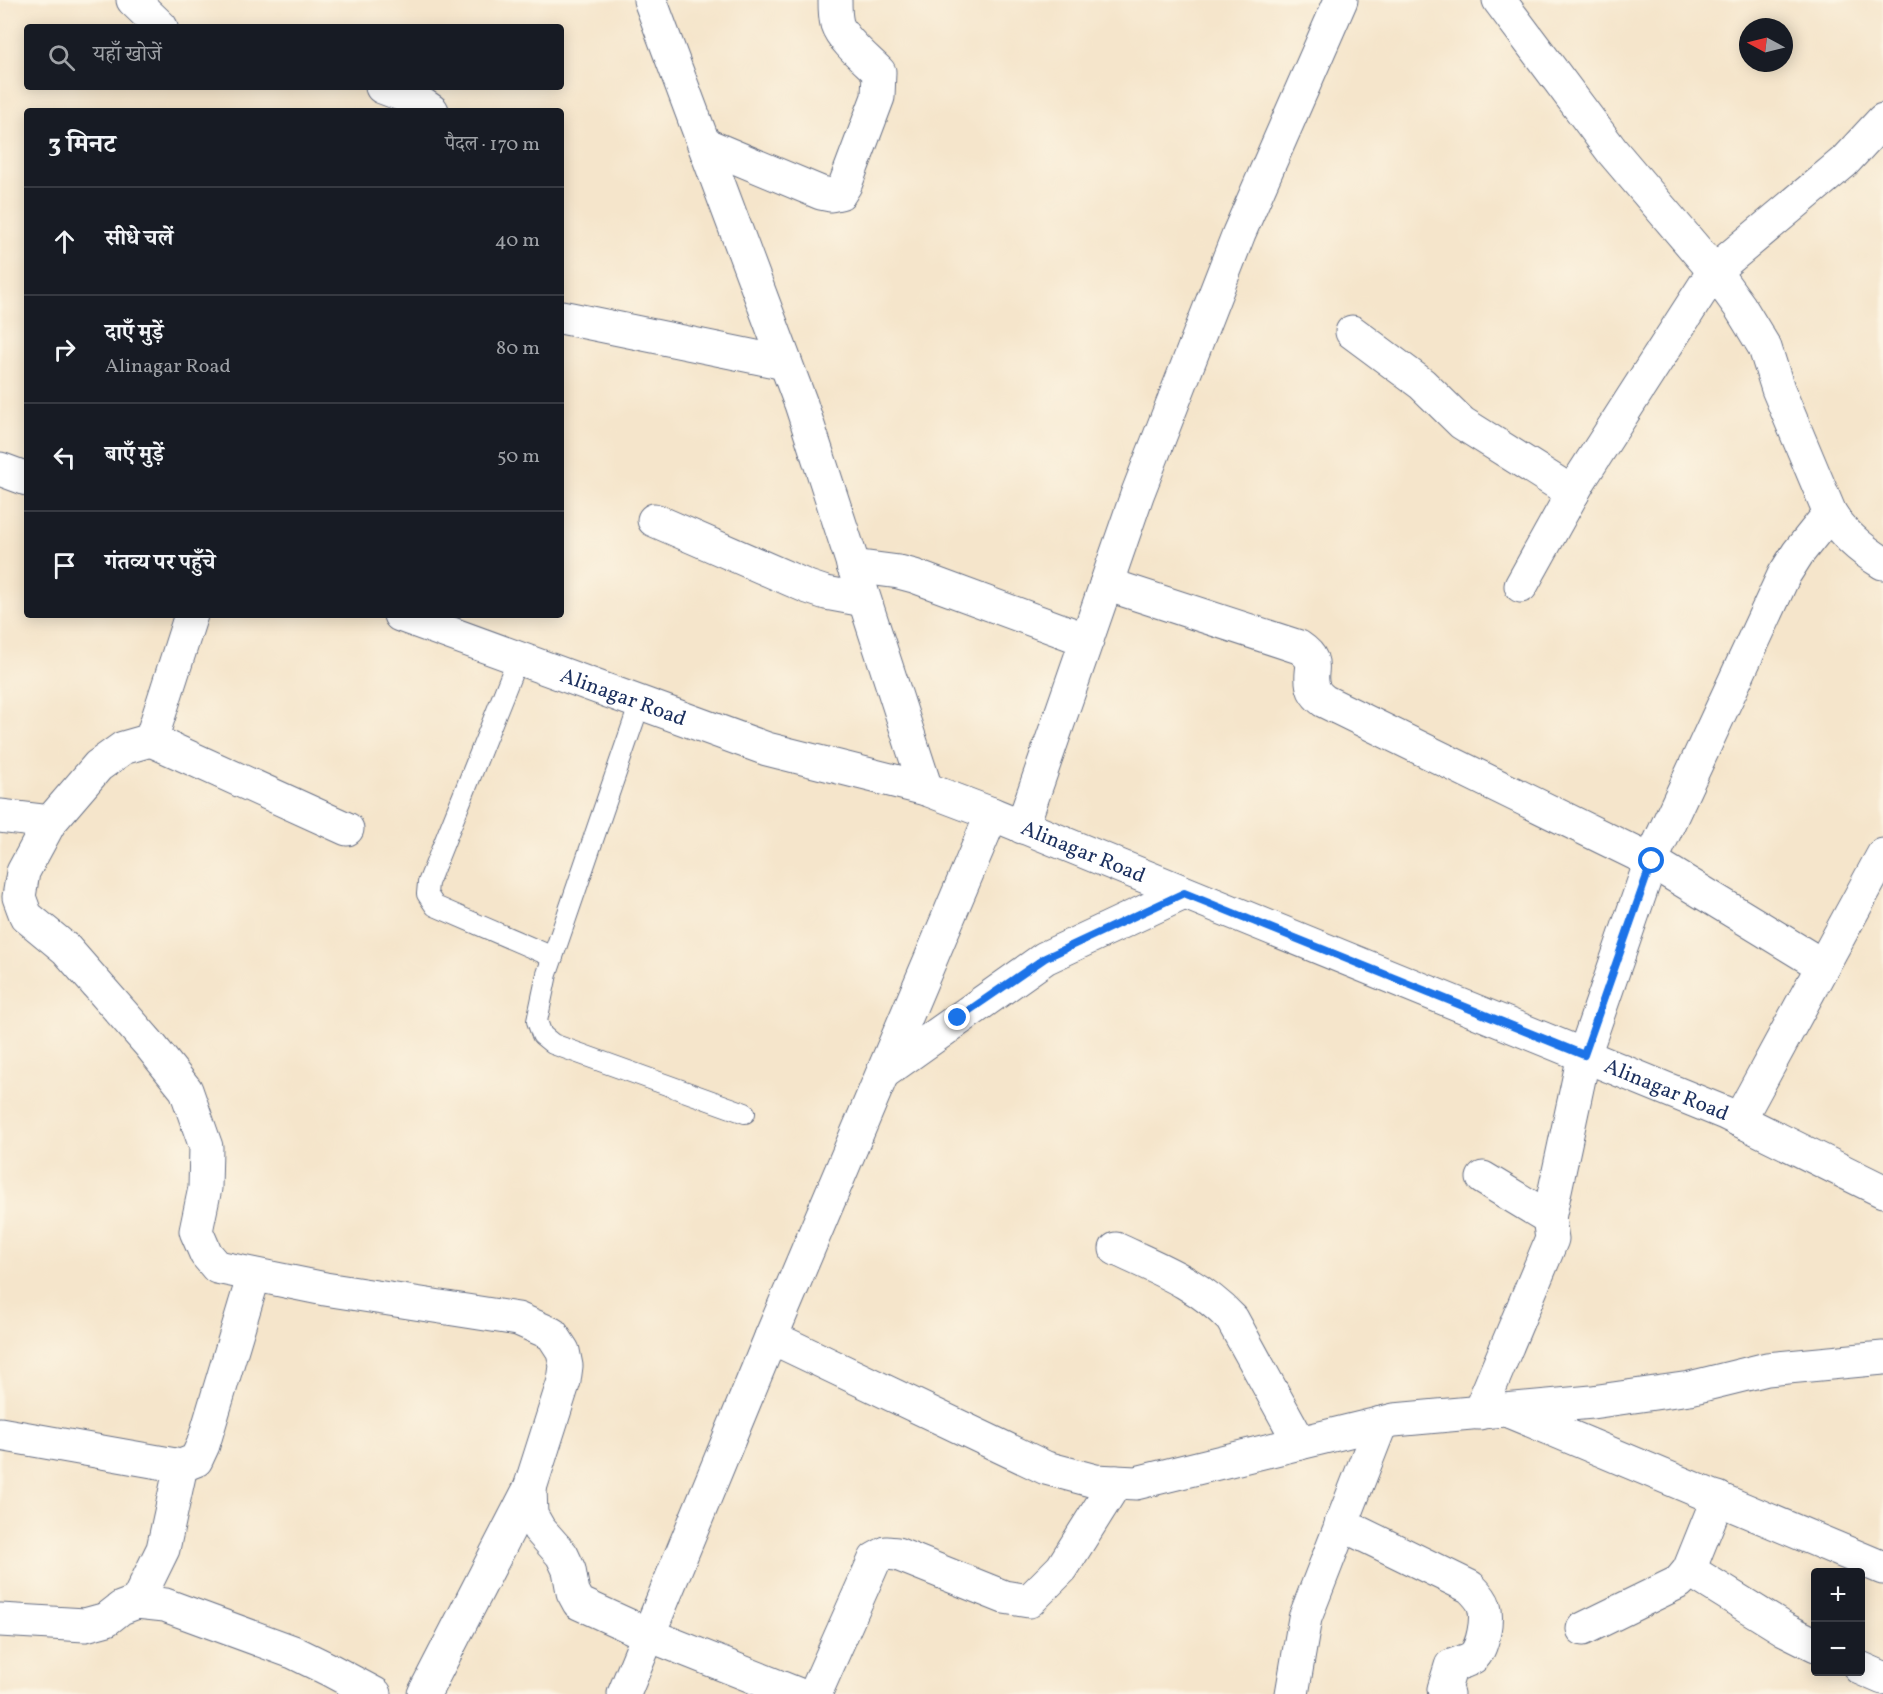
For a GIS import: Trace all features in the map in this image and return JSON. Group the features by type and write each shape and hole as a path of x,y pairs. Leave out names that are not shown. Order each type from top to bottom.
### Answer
{"street":[{"path":"133,0 158,24"},
{"path":"650,0 801,404 926,789"},
{"path":"704,144 821,193 831,195 840,193 846,185 878,97 880,85 879,72 848,42 838,27 835,0"},
{"path":"1022,827 1137,495 1239,233 1341,0"},
{"path":"1499,0 1612,151 1714,271 1740,307 1765,348 1778,389 1836,524 1863,551 1883,562"},
{"path":"390,90 416,100 428,108"},
{"path":"1521,586 1573,493 1714,271 1844,162 1883,120"},
{"path":"564,318 785,363"},
{"path":"1352,332 1422,384 1462,423 1573,493"},
{"path":"0,469 24,478"},
{"path":"1493,1411 1552,1239 1549,1218 1584,1055 1652,861 1784,575 1798,553 1830,513"},
{"path":"654,520 817,590 864,600"},
{"path":"853,567 914,576 1087,640"},
{"path":"1106,584 1299,647 1310,654 1315,692 1323,701 1652,861 1823,966"},
{"path":"151,740 190,618"},
{"name":"Alinagar Road","path":"408,618 767,749 926,789 992,814 1739,1120 1883,1191"},
{"path":"347,829 151,740 123,748 98,766 50,822 23,872 19,897 26,916 66,949 186,1090 206,1147 205,1188 196,1231 206,1254 217,1267 325,1289 518,1319 552,1334 563,1351 566,1366 564,1381 530,1488 424,1694"},
{"path":"624,1694 771,1337 992,814"},
{"path":"0,816 50,822"},
{"path":"1739,1120 1883,855"},
{"path":"884,1073 1045,958 1184,893"},
{"path":"1483,1178 1549,1218"},
{"path":"1116,1249 1186,1281 1221,1307 1232,1319 1300,1443"},
{"path":"0,1434 181,1466 196,1460 203,1445 254,1275"},
{"path":"771,1337 1046,1468 1095,1481 1136,1483 1394,1420 1592,1402 1690,1388 1767,1369 1883,1358"},
{"path":"1493,1411 1718,1498 1883,1568"},
{"path":"1292,1694 1305,1618 1381,1423"},
{"path":"137,1602 163,1549 181,1466"},
{"path":"815,1694 875,1559 886,1553 897,1554 1004,1597 1029,1601 1062,1569 1116,1482"},
{"path":"530,1488 531,1515 539,1529 562,1556 569,1570 573,1592 579,1603 649,1635 797,1694"},
{"path":"1583,1629 1678,1582 1689,1570 1718,1498"},
{"path":"1341,1524 1470,1587 1478,1596 1484,1606 1485,1626 1478,1652 1470,1659 1451,1666 1444,1689 1447,1694"},
{"path":"1689,1570 1784,1629 1811,1643"},
{"path":"0,1620 85,1625 107,1619 121,1608 137,1602 165,1605 293,1652 375,1694"},
{"path":"1865,1670 1883,1678"}],"lane":[{"path":"518,658 428,883 427,894 435,906 553,957"},
{"path":"640,703 547,974 537,1021 542,1035 553,1044 745,1113"}],"route":[{"path":"958,1018 1045,958 1184,893 1584,1055 1652,861"}]}
